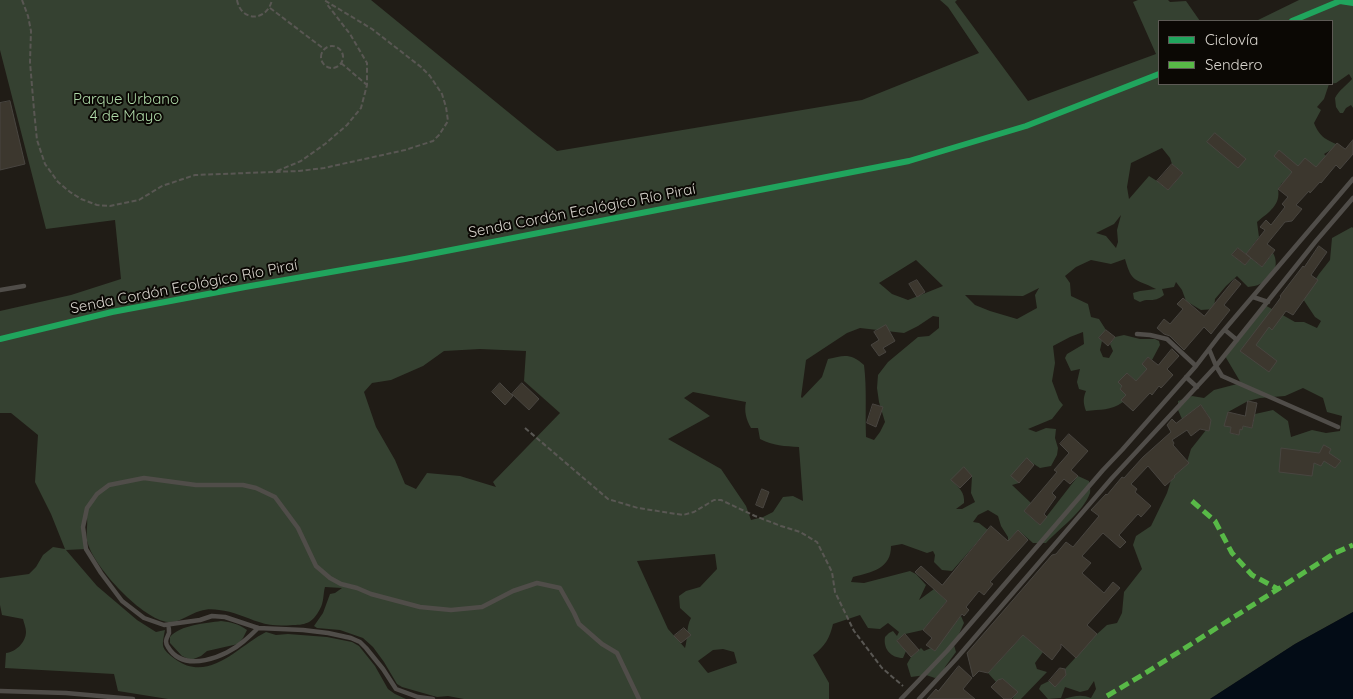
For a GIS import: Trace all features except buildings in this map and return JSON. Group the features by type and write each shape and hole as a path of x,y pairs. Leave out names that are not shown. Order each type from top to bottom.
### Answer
{"lane":[{"path":"901,699 947,652 1091,484 1196,366 1353,179"},
{"path":"919,699 1006,602 1100,492 1216,366 1353,198"},
{"path":"1307,234 1316,241"},
{"path":"0,290 24,286"},
{"path":"1253,297 1268,302"},
{"path":"1225,330 1237,340"},
{"path":"1137,334 1150,335 1167,340 1196,366"},
{"path":"1210,349 1222,376 1338,427"},
{"path":"1186,377 1197,387"},
{"path":"433,699 418,697 396,689 366,648 360,642 350,638 303,630 258,628 225,617 212,616 164,626 144,618 122,601 86,549 83,527 87,508 97,494 109,485 144,478 196,485 243,485 256,488 274,497 298,528 316,566 340,584 420,607 451,610 482,607 513,591 537,583 560,588 579,624 602,644 617,652 640,699"},
{"path":"1091,484 1100,492"},
{"path":"997,594 1006,602"},
{"path":"168,625 167,647 184,661 193,662 205,660 231,650 244,642 258,628"},
{"path":"0,691 133,699"}],"path":[{"path":"22,0 31,31 30,62 37,140 45,164 58,182 70,192 81,199 97,205 110,206 139,200 162,186 195,175 300,171 324,168 405,150 433,141 448,121 442,94 430,76 372,29 324,0"},
{"path":"237,0 239,8 249,16 255,17 266,12 270,8 272,0"},
{"path":"275,172 301,161 326,144 361,108 367,85 367,63 350,34 324,0"},
{"path":"270,8 324,49"},
{"path":"330,46 337,47 340,50 343,56 338,66 332,68 325,66 321,60 324,49 330,46"},
{"path":"341,63 367,85"},
{"path":"525,428 608,499 638,508 683,515 694,512 714,500 721,500 754,516 800,532 817,542 832,572 835,592 854,632 882,668 909,691"}],"green space":[{"name":"Parque Urbano 4 de Mayo","path":"0,0 371,0 557,151 862,100 979,53 948,7 940,0 957,0 955,2 1028,101 1156,54 1133,2 1138,0 1186,1 1199,20 1158,20 1158,85 1329,85 1324,99 1317,107 1321,110 1314,123 1324,138 1341,146 1335,153 1331,150 1324,154 1328,158 1319,170 1282,183 1278,189 1276,204 1257,222 1259,237 1246,254 1238,248 1232,255 1245,265 1251,258 1262,267 1273,253 1276,262 1272,275 1259,285 1248,287 1237,276 1215,299 1214,309 1201,310 1186,301 1182,290 1176,282 1174,287 1162,289 1164,295 1157,299 1140,302 1134,299 1133,293 1156,289 1132,277 1125,259 1111,264 1091,260 1076,267 1065,276 1070,283 1071,296 1088,304 1091,317 1099,319 1106,330 1099,338 1102,341 1100,350 1103,357 1109,358 1113,351 1110,344 1115,337 1124,335 1140,339 1155,339 1159,341 1160,345 1152,360 1148,357 1142,364 1150,371 1145,377 1142,375 1136,381 1127,373 1119,382 1123,386 1120,389 1126,395 1122,400 1123,402 1110,408 1086,411 1084,396 1086,391 1079,389 1077,382 1080,369 1071,371 1065,358 1067,354 1084,344 1083,332 1053,346 1055,363 1052,381 1059,400 1063,405 1052,419 1028,429 1036,432 1046,428 1056,429 1057,455 1051,466 1040,468 1026,459 1012,476 1019,483 1012,485 1031,503 1024,511 1040,525 1078,476 1089,481 1090,491 1087,500 1077,513 1046,543 1033,543 1018,530 1008,541 998,516 988,510 978,515 973,522 979,523 988,530 952,571 942,570 934,562 935,555 933,551 927,553 902,544 891,546 888,560 884,565 873,571 853,577 851,582 864,583 910,571 916,574 926,585 919,600 934,589 947,601 923,630 905,634 897,641 906,651 903,658 892,655 885,645 885,637 889,633 893,631 897,636 899,632 888,623 880,629 868,628 860,615 833,624 821,649 813,655 829,683 829,699 464,699 448,696 437,697 397,684 373,647 363,638 340,630 317,628 314,626 323,613 330,594 342,588 325,587 320,609 312,620 302,624 280,626 267,624 229,612 212,609 200,611 172,622 158,619 134,603 100,566 92,554 87,541 87,518 83,527 86,549 66,550 97,586 137,620 156,632 165,630 164,649 175,659 188,666 200,667 211,665 223,660 266,632 276,635 327,637 352,642 359,646 375,666 388,689 406,699 168,699 118,691 114,674 5,668 6,653 20,646 26,636 26,632 23,619 2,615 0,578 29,574 43,555 53,547 65,549 51,514 35,482 38,435 11,413 0,413 0,311 71,295 121,279 115,220 46,229 0,50","holes":["1162,148 1172,164 1183,173 1168,190 1149,176 1129,199 1127,187 1131,163","1121,215 1117,230 1118,242 1116,248 1106,236 1096,233 1114,224","916,260 943,286 908,300 892,294 879,283","1039,288 1035,295 1037,308 1017,319 975,305 965,295 1023,296","933,316 939,317 939,328 929,336 918,337 888,362 878,375 879,402 885,422 874,440 866,437 864,365 855,358 843,356 828,359 822,377 801,397 806,360 847,333 860,328 904,333","480,349 526,351 524,381 560,413 493,482 496,487 460,476 427,473 416,489 405,484 395,460 376,427 364,392 372,383 391,380 423,366 444,351","693,392 746,402 745,412 748,421 751,428 758,428 760,439 774,444 799,447 803,501 793,496 783,497 773,512 751,520 746,506 721,469 668,439 710,416 684,398","964,468 972,476 971,493 975,502 962,509 956,509 964,503 964,496 952,480","715,554 717,569 700,587 686,591 679,596 680,608 691,618 688,625 685,648 668,629 637,561","723,649 734,652 737,663 708,673 698,661 713,650"]},
{"path":"1299,0 1353,0 1353,108 1351,105 1343,113 1340,113 1336,107 1335,98 1352,79 1349,74 1333,84 1333,20 1258,20"},
{"path":"1353,228 1353,612 1295,644 1210,699 1064,699 1078,696 1091,698 1096,689 1094,681 1088,690 1080,692 1065,687 1061,698 1048,699 1039,689 1041,685 1049,681 1056,686 1066,675 1065,669 1097,634 1107,625 1117,623 1122,613 1124,592 1142,569 1133,545 1136,536 1151,526 1167,493 1172,477 1186,465 1191,449 1210,425 1208,415 1201,405 1182,419 1178,410 1178,401 1192,396 1204,398 1214,390 1241,383 1225,356 1263,304 1295,322 1304,322 1317,328 1321,321 1315,317 1303,299 1330,260 1332,238","holes":["1303,388 1323,398 1327,412 1342,416 1340,431 1326,433 1312,430 1291,437 1288,421 1273,410 1255,414 1252,428 1243,426 1238,435 1230,433 1231,427 1225,425 1228,412 1248,401 1285,396"]},
{"path":"961,616 964,623 954,645 956,652 945,667 943,675 935,678 926,675 911,677 907,664 911,657 921,648 924,651 931,648 935,651 942,639"},
{"path":"221,621 241,626 247,630 238,644 207,651 191,660 182,656 170,643 170,637 180,630 194,625"},
{"path":"1023,635 1043,652 1035,663 1037,669 1047,672 1021,699 1013,699 1017,692 1003,679 996,682 988,673"}],"shaded area":[{"path":"1353,612 1353,699 1210,699 1295,644"}],"marked path":[{"path":"1192,501 1215,521 1232,553 1252,575 1278,589"},
{"path":"1107,696 1335,553 1353,545"}],"cycle path":[{"path":"1294,20 1340,1 1353,3"},
{"name":"Senda Cordón Ecológico Río Piraí","path":"0,339 112,312 405,259 909,161 1026,126 1158,74"}]}
